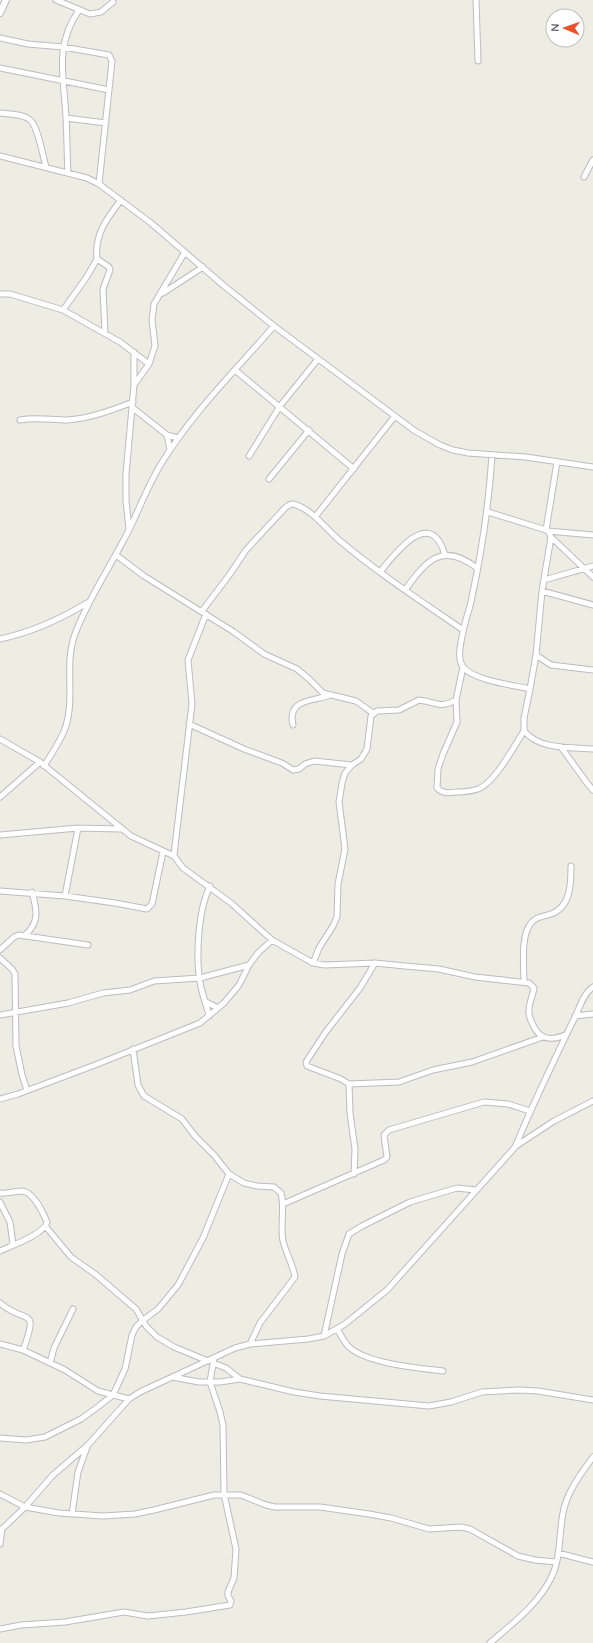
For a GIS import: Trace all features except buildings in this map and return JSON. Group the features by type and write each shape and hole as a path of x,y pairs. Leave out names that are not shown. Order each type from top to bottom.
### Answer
{"street":[{"path":"56,0 90,14 101,12 113,2"},
{"path":"476,0 478,62"},
{"path":"0,12 3,2"},
{"path":"68,173 63,81 63,47 66,34 72,20 79,10"},
{"path":"0,38 28,44 63,47 109,55 112,61 99,184"},
{"path":"0,68 109,90"},
{"path":"0,113 31,120 46,168"},
{"path":"66,118 106,123"},
{"path":"0,156 87,178 99,184 151,222 274,326 415,431 440,445 468,453 526,457 593,467"},
{"path":"584,177 593,160"},
{"path":"63,310 84,282 97,259 97,247 103,224 121,200"},
{"path":"134,384 149,364 155,346 156,340 152,312 154,304 185,252"},
{"path":"97,259 109,267 110,270 103,289 105,333"},
{"path":"160,295 203,267"},
{"path":"0,294 10,294 63,310 105,333 149,364"},
{"path":"0,797 42,764 61,739 66,726 70,695 69,677 71,646 88,603 130,530 150,484 178,438 208,399 274,326"},
{"path":"130,530 126,501 126,474 133,405 134,352"},
{"path":"249,456 280,406 318,359"},
{"path":"235,370 354,469"},
{"path":"133,405 167,435 178,438"},
{"path":"20,420 30,418 75,419 133,405"},
{"path":"315,517 395,416"},
{"path":"269,479 288,458 308,430"},
{"path":"167,435 170,450"},
{"path":"492,455 488,512 472,598 463,630 460,648 463,667 456,700 456,726 447,744 438,769 437,788 447,793 466,792 485,786 506,760 524,731 524,718 536,655 557,462"},
{"path":"174,856 192,695 188,660 204,613 246,550 289,505 298,505 315,517 338,539 380,572 463,630"},
{"path":"488,512 549,533 593,535"},
{"path":"380,572 399,548 411,538 425,533 436,537 442,544 445,555"},
{"path":"549,533 593,577"},
{"path":"116,555 144,576 234,632 264,654 297,670 328,696"},
{"path":"405,590 424,565 434,558 445,555 463,558 477,568"},
{"path":"544,580 593,566"},
{"path":"542,591 593,604"},
{"path":"0,639 31,631 88,603"},
{"path":"536,655 551,665 593,670"},
{"path":"463,667 479,676 530,690"},
{"path":"293,725 291,715 293,710 298,705 328,696 338,696 356,701 373,713"},
{"path":"313,963 319,948 336,922 338,884 345,849 340,812 340,793 345,773 352,765 361,759 367,749 371,716 376,711 400,710 419,700 440,706 447,705 456,700"},
{"path":"189,724 244,749 282,763 294,770 314,761 352,765"},
{"path":"524,731 530,738 538,742 561,747 593,749"},
{"path":"0,739 42,764 131,836 174,856 183,868 210,886 272,940 313,963 336,966 375,963 439,969 474,977 529,983 534,988 529,1014 536,1031 543,1037 551,1039 565,1036"},
{"path":"561,747 587,784 593,790"},
{"path":"0,835 78,828 120,828"},
{"path":"64,896 78,828"},
{"path":"0,891 32,892 149,909 153,898 163,852"},
{"path":"524,982 524,942 531,922 539,917 553,913 561,908 567,900 571,886 571,866"},
{"path":"209,1016 200,978 199,954 201,909 204,897 210,886"},
{"path":"24,936 30,931 36,918 32,892"},
{"path":"0,950 14,937 24,936 88,945"},
{"path":"0,1099 95,1066 132,1049 200,1022 218,1008 239,986 248,965 272,940"},
{"path":"0,958 12,969 15,974 17,1057 28,1090"},
{"path":"375,963 360,988 325,1033 306,1062 307,1066 341,1079 349,1084 399,1082 433,1070 484,1058 543,1037"},
{"path":"0,1015 68,1003 103,993 134,990 154,981 200,978 248,965"},
{"path":"516,1146 530,1111 565,1036 584,998 593,987"},
{"path":"206,1002 218,1008"},
{"path":"575,1016 593,1014"},
{"path":"132,1049 138,1085 144,1096 182,1119 229,1174 249,1185 274,1187 281,1193 283,1204 283,1240 295,1277 260,1324 250,1344"},
{"path":"349,1084 350,1113 355,1149 354,1174"},
{"path":"0,1544 1,1530 53,1475 88,1445 129,1398 172,1377 212,1361 235,1348 250,1344 302,1340 324,1336 350,1320 387,1290 516,1146 554,1121 593,1101"},
{"path":"283,1204 384,1160 387,1157 384,1135 389,1130 484,1102 508,1104 530,1111"},
{"path":"0,1438 26,1440 45,1437 81,1419 113,1395 125,1369 132,1335 136,1327 158,1309 178,1285 203,1238 229,1174"},
{"path":"324,1336 342,1254 349,1234 410,1202 458,1188 475,1190"},
{"path":"0,1193 21,1191 29,1194 45,1217 47,1222 46,1227 71,1257 95,1274 136,1309 142,1321 150,1331 165,1342 226,1368 240,1379"},
{"path":"0,1202 10,1222 13,1245"},
{"path":"0,1251 27,1239 46,1227"},
{"path":"0,1303 28,1317 30,1321 30,1331 23,1350"},
{"path":"50,1363 54,1348 73,1309"},
{"path":"337,1328 348,1346 362,1354 411,1367 443,1371"},
{"path":"0,1344 23,1350 65,1370 98,1391 129,1398"},
{"path":"0,1629 21,1625 65,1622 124,1612 148,1616 230,1605 231,1601 228,1596 228,1592 234,1578 236,1549 224,1494 223,1425 210,1382 212,1361"},
{"path":"172,1377 190,1381 210,1382 240,1379 301,1393 429,1406 451,1402 482,1392 519,1390 593,1400"},
{"path":"72,1514 78,1472 88,1445"},
{"path":"490,1643 528,1610 552,1575 558,1553 566,1499 572,1486 593,1457"},
{"path":"0,1494 24,1507 72,1514 103,1516 135,1514 202,1497 224,1494 241,1495 275,1507 320,1507 377,1515 429,1529 461,1527 470,1530 518,1556 535,1560 556,1562"},
{"path":"558,1553 593,1562"}]}
